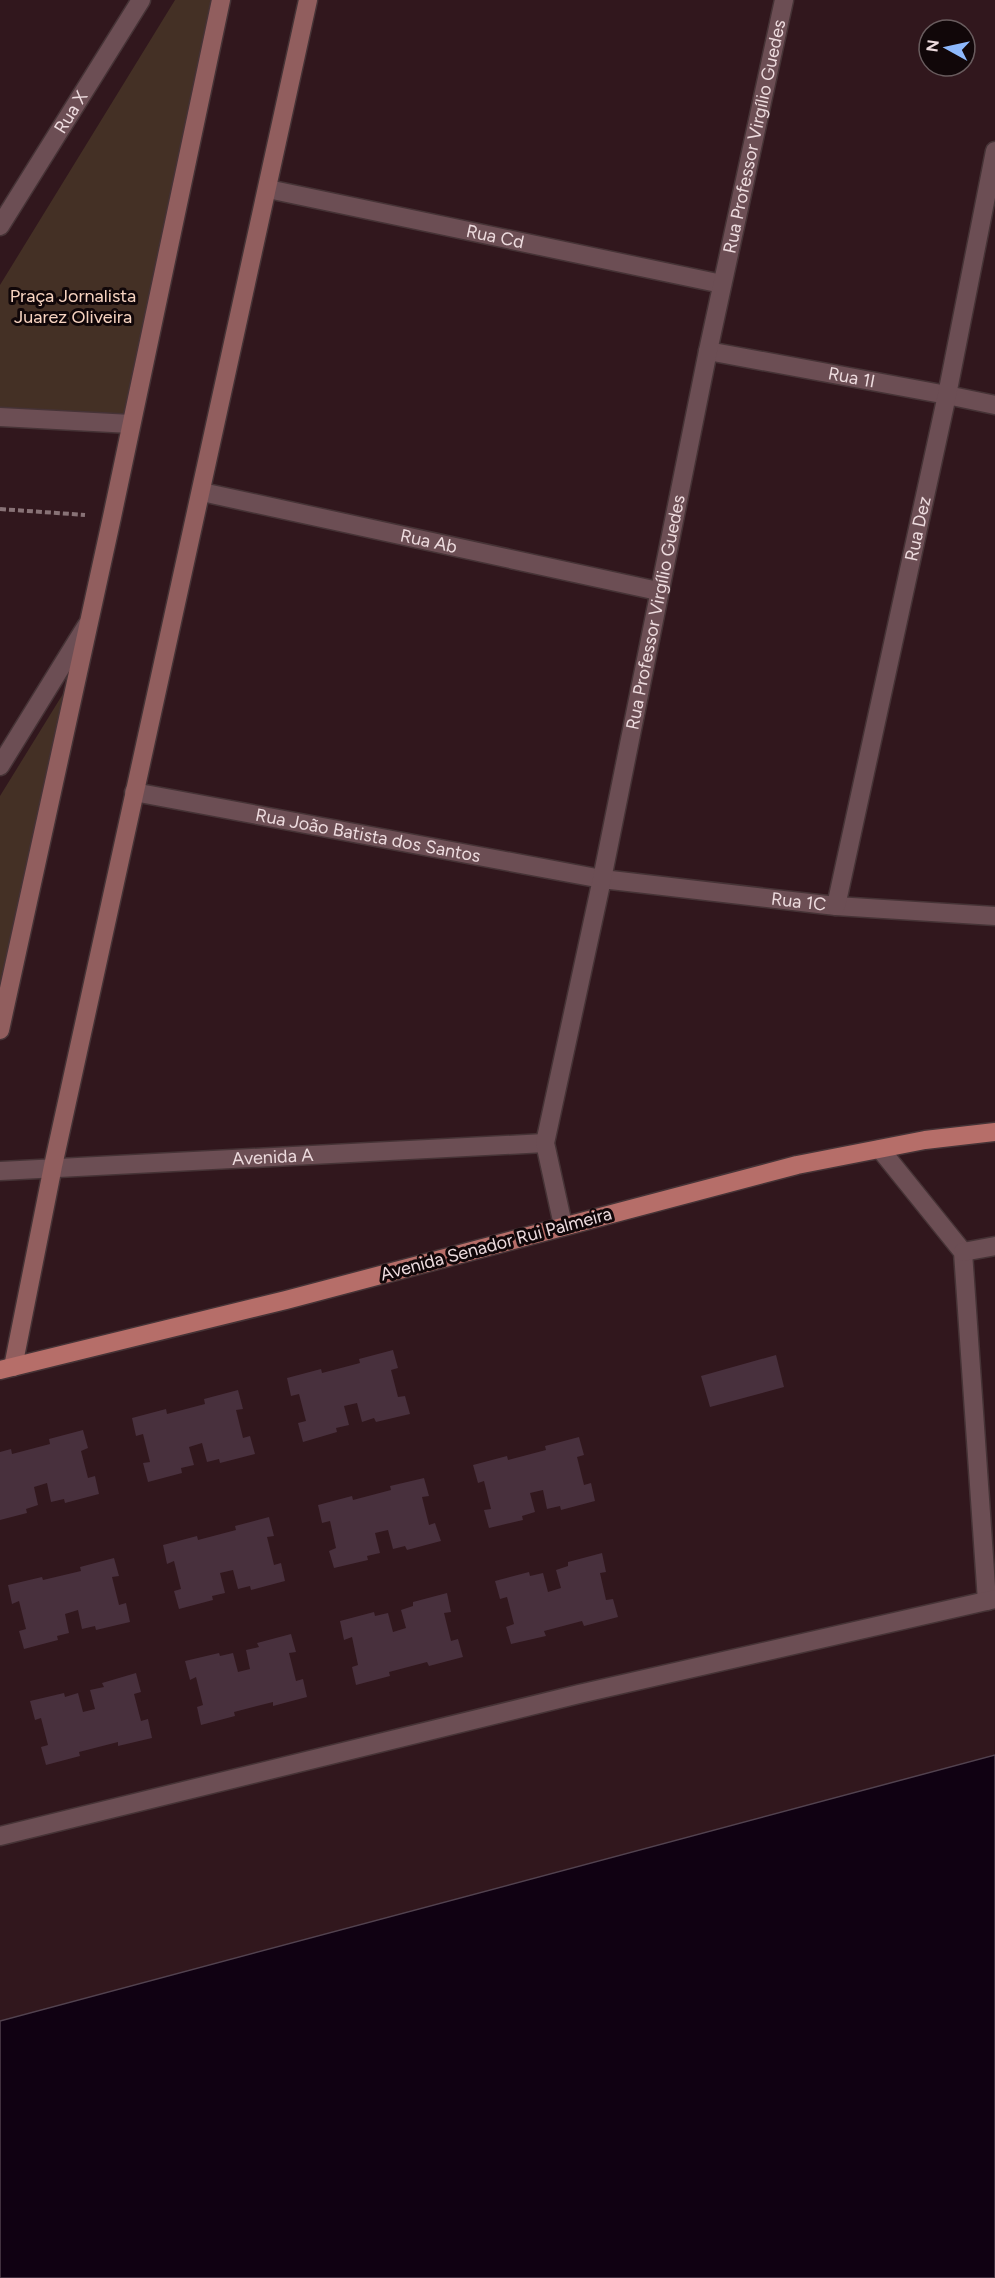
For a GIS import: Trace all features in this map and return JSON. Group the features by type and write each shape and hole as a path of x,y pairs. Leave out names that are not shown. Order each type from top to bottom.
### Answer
{"main road":[{"name":"Avenida Senador Rui Palmeira","path":"6,1369 286,1300 797,1165 925,1140 995,1132"}],"street":[{"name":"Rua X","path":"0,226 141,0"},
{"path":"0,1030 90,620 221,0"},
{"path":"6,1369 202,492 308,0"},
{"name":"Rua Professor Virgílio Guedes","path":"563,1225 545,1143 603,879 658,591 784,0"},
{"name":"Rua Dez","path":"836,906 946,394 995,151"},
{"name":"Rua Cd","path":"268,189 722,284"},
{"name":"Rua 1I","path":"708,351 995,405"},
{"path":"0,417 131,424"},
{"name":"Rua Ab","path":"202,492 658,591"},
{"path":"0,766 90,620"},
{"name":"Rua João Batista dos Santos","path":"134,792 603,879"},
{"name":"Rua 1C","path":"603,879 836,906 995,916"},
{"name":"Avenida A","path":"0,1171 53,1166 545,1143"},
{"path":"0,1836 579,1694 991,1600 963,1252 880,1149"},
{"path":"963,1252 995,1246"}],"path":[{"path":"0,509 112,517"}],"green space":[{"name":"Praça Jornalista Juarez Oliveira","path":"175,0 217,0 123,420 0,411 0,285"},
{"path":"66,689 0,985 0,796"}],"shaded area":[{"path":"995,1755 995,2278 0,2278 0,2021"}],"building":[{"path":"393,1350 398,1368 391,1370 398,1397 405,1396 410,1414 376,1422 374,1418 362,1422 357,1403 344,1406 349,1425 336,1428 337,1432 303,1442 298,1423 306,1421 299,1394 291,1396 287,1378 321,1369 322,1373 360,1363 359,1359"},
{"path":"776,1355 784,1387 710,1407 701,1376"},
{"path":"238,1390 243,1409 236,1410 243,1438 250,1436 255,1454 220,1463 219,1459 207,1462 202,1443 189,1447 194,1465 181,1468 182,1473 148,1482 143,1463 150,1462 143,1434 136,1436 132,1418 166,1409 167,1414 205,1404 204,1399"},
{"path":"83,1430 88,1448 81,1451 88,1478 95,1476 99,1494 65,1503 64,1499 51,1502 47,1483 34,1487 38,1505 26,1509 27,1513 0,1520 0,1452 11,1449 12,1454 50,1444 49,1439"},
{"path":"579,1437 584,1455 577,1457 584,1485 591,1483 595,1501 561,1510 560,1506 547,1509 543,1490 530,1493 535,1512 522,1516 523,1520 489,1528 484,1510 491,1509 484,1481 478,1483 473,1465 507,1456 508,1460 546,1450 545,1446"},
{"path":"424,1478 429,1496 422,1497 429,1525 435,1523 441,1541 407,1550 405,1546 393,1549 388,1530 375,1533 380,1553 367,1556 368,1560 334,1568 329,1551 336,1548 330,1521 322,1523 318,1505 352,1496 353,1500 391,1490 390,1486"},
{"path":"269,1517 274,1536 267,1537 274,1565 281,1563 285,1581 251,1590 250,1586 238,1589 233,1570 220,1573 225,1593 212,1596 213,1600 179,1609 174,1591 181,1589 174,1561 167,1564 163,1545 197,1536 198,1540 236,1530 235,1526"},
{"path":"602,1553 606,1572 600,1573 606,1600 613,1599 618,1617 584,1626 582,1621 544,1631 546,1636 511,1644 506,1627 514,1624 507,1597 500,1599 495,1581 529,1572 530,1576 543,1573 548,1592 561,1588 556,1570 568,1566 568,1562"},
{"path":"114,1558 119,1576 112,1577 119,1605 126,1603 130,1622 96,1630 95,1626 82,1629 78,1610 65,1614 69,1633 57,1636 58,1640 24,1649 19,1631 26,1629 19,1601 12,1604 8,1585 81,1571 80,1567"},
{"path":"447,1593 451,1612 444,1613 451,1641 458,1639 463,1657 429,1666 427,1662 389,1672 390,1676 356,1685 352,1667 358,1665 352,1637 344,1640 340,1621 374,1612 375,1616 388,1613 393,1632 406,1628 401,1610 413,1606 413,1602"},
{"path":"291,1634 296,1652 289,1653 296,1681 303,1679 307,1697 273,1706 273,1702 234,1712 235,1716 201,1725 197,1707 203,1705 196,1677 190,1680 185,1661 219,1653 220,1656 233,1653 238,1672 250,1669 246,1650 259,1647 257,1643"},
{"path":"136,1673 141,1692 134,1694 141,1721 148,1719 152,1738 118,1746 118,1742 79,1752 80,1756 46,1765 41,1747 48,1745 41,1718 35,1720 30,1701 64,1693 65,1697 78,1693 83,1712 95,1709 90,1690 104,1687 102,1683"}]}
